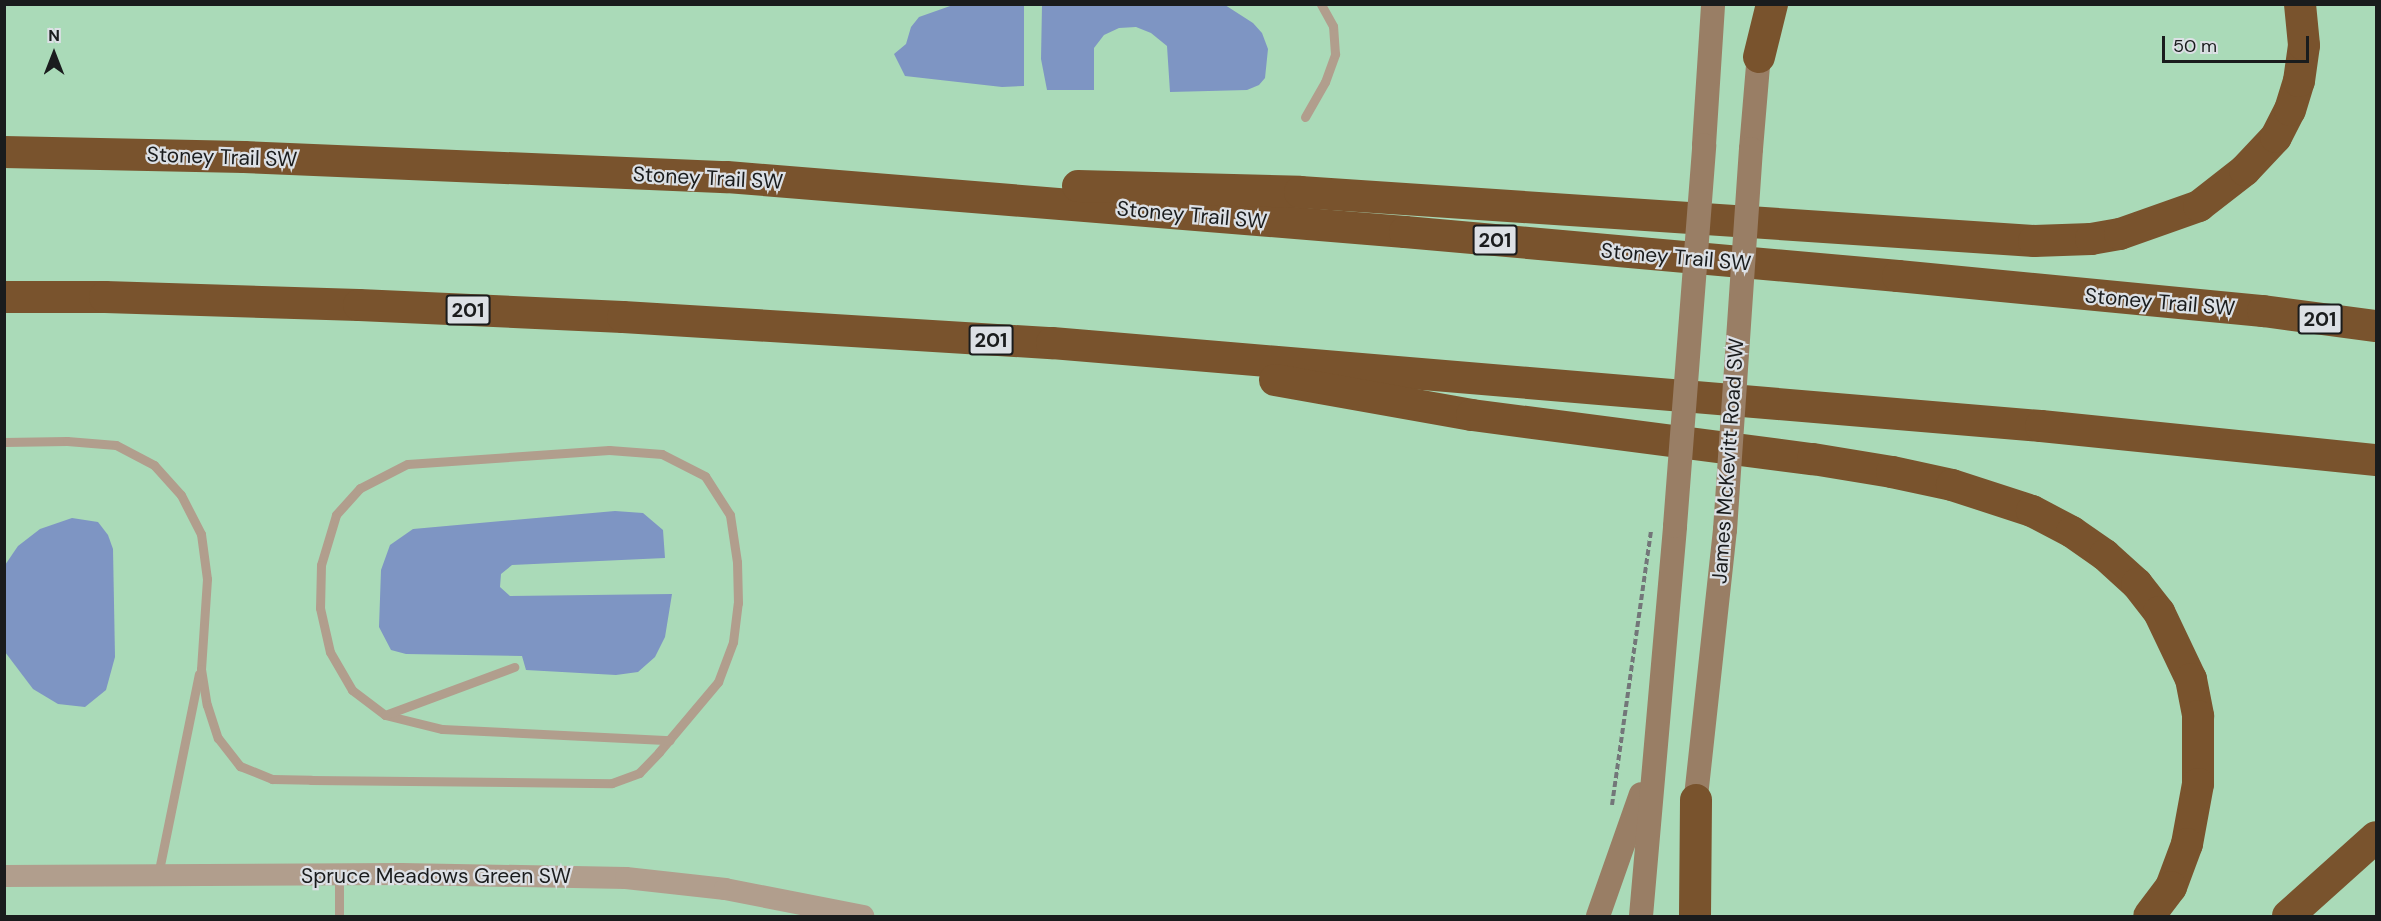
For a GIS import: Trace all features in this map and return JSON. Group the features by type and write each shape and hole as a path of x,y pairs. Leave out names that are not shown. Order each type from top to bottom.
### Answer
{"highway":[{"path":"1759,57 1772,4"},
{"path":"727,177 1300,192 2034,242 2091,239 2120,234 2199,206 2245,170 2276,137 2290,110 2299,81 2304,45 2300,4"},
{"name":"Stoney Trail SW","path":"4,152 244,157 727,177 1427,234 2263,311 2376,326"},
{"name":"201","path":"4,297 105,297 359,305 623,317 1052,343 2041,426 2376,460"},
{"path":"2263,311 2376,320"},
{"path":"1052,343 1472,415 1813,459 1892,472 1952,485 2042,516 2072,532 2105,555 2137,584 2159,612 2190,679 2198,716 2199,750 2195,811 2180,867 2171,887 2149,916"},
{"path":"1695,916 1696,800"},
{"path":"2288,916 2376,837"}],"main road":[{"path":"1641,916 1654,749 1664,525 1704,145 1713,4"},
{"name":"James McKevitt Road SW","path":"1686,916 1725,530 1762,4"},
{"path":"1598,916 1630,830 1654,749"}],"street":[{"name":"Spruce Meadows Green SW","path":"4,876 518,874 626,878 725,889 863,916"}],"lane":[{"path":"1305,117 1325,82 1335,54 1333,26 1321,4"},
{"path":"4,442 67,441 116,445 154,465 181,495 201,534 207,579 201,669 158,876"},
{"path":"201,669 207,705 218,738 240,765 272,779 612,783 639,773 670,740 718,682 733,642 738,603 737,562 730,515 705,476 662,454 609,450 406,464 360,488 336,515 321,565 320,608 330,652 352,690 385,715 442,729 670,740"},
{"path":"385,715 514,667"},
{"path":"339,875 339,916"}],"path":[{"path":"1612,808 1664,525"}],"green space":[{"path":"5,5 2376,5 2376,916 5,916"}],"water":[{"path":"953,5 1024,5 1024,86 1002,87 905,76 894,54 906,44 911,27 919,17"},
{"path":"1042,5 1225,5 1253,23 1262,33 1268,49 1265,78 1259,85 1247,90 1170,92 1167,46 1151,33 1136,27 1119,28 1104,35 1094,48 1094,90 1047,90 1041,59"},
{"path":"615,511 643,513 663,530 665,558 512,565 501,574 500,587 510,596 672,594 665,637 655,657 638,672 616,675 526,670 522,656 406,654 391,650 379,627 381,570 390,545 413,529"},
{"path":"72,518 98,522 108,535 113,549 115,657 106,690 85,707 58,704 33,689 5,652 5,565 18,546 40,529"}]}
